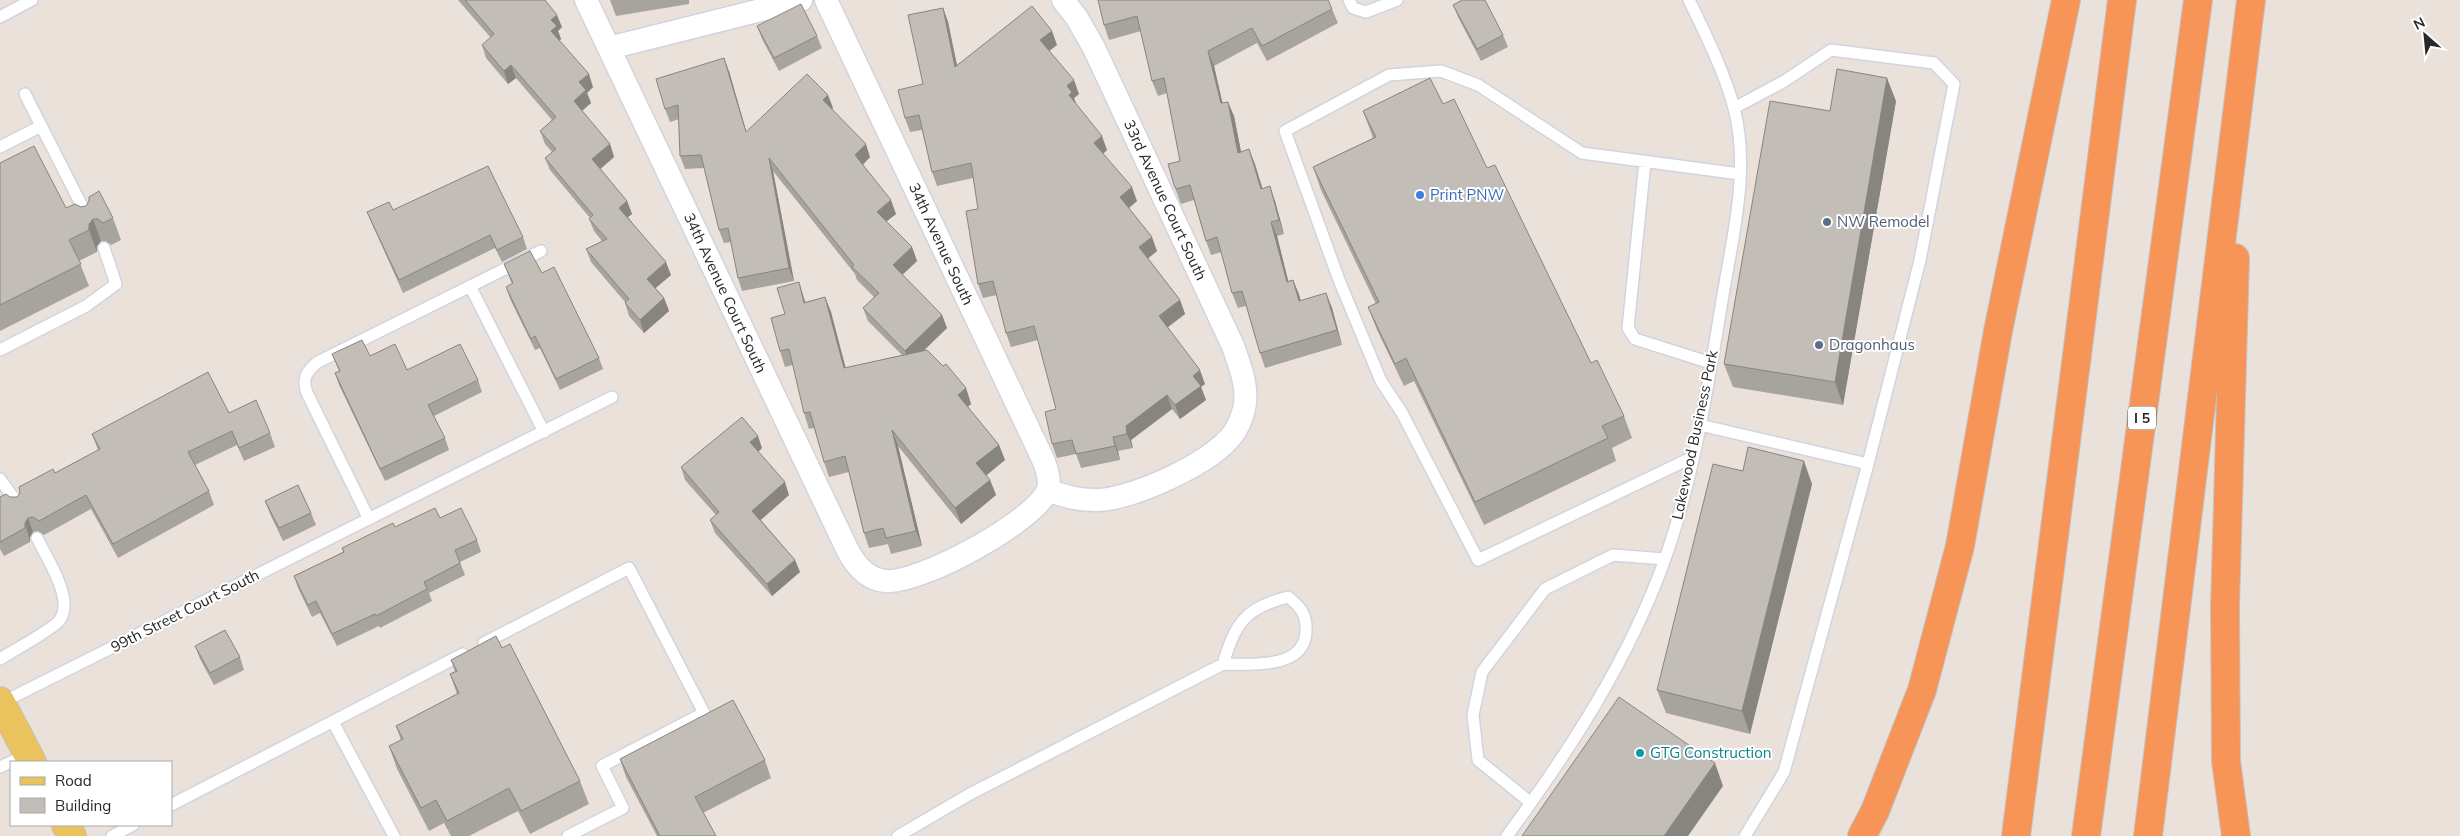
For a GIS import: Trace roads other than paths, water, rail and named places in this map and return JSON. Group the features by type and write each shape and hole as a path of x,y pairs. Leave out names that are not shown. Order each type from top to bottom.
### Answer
{"highway":[{"path":"1862,836 1875,811 1922,690 1960,546 1998,331 2066,0"},
{"path":"2016,836 2122,0"},
{"name":"I 5","path":"2086,836 2198,0"},
{"path":"2148,836 2251,0"},
{"path":"2236,836 2226,761 2224,607 2239,91"}],"main road":[{"path":"1,702 30,758"}],"street":[{"name":"34th Avenue Court South","path":"586,0 841,538 859,567 874,578 886,581 898,581 919,576 940,567 1024,516 1040,503 1048,490"},
{"path":"609,48 801,0"},
{"name":"34th Avenue South","path":"826,0 1040,452 1048,475 1048,490"},
{"name":"33rd Avenue Court South","path":"1048,490 1071,498 1101,500 1119,496 1162,481 1197,464 1233,434 1244,407 1245,388 1241,368 1233,346 1094,48 1077,18 1062,0"}],"lane":[{"path":"0,17 32,0"},
{"path":"1349,0 1353,8 1366,12 1397,0"},
{"name":"Lakewood Business Park","path":"1507,836 1599,700 1635,631 1665,559 1676,527 1693,458 1736,214 1740,174 1734,108 1711,46 1689,0"},
{"path":"1734,108 1782,82 1831,50 1934,63 1954,84 1920,260 1868,464 1784,772 1744,836"},
{"path":"1693,458 1478,560 1402,413 1381,381 1339,280 1285,132 1389,76 1441,71 1478,84 1582,153 1740,174"},
{"path":"25,94 90,222"},
{"path":"0,147 41,126"},
{"path":"1645,162 1628,328 1635,339 1711,363"},
{"path":"0,350 86,306 116,284 104,248"},
{"path":"369,519 307,393 306,377 318,362 540,251"},
{"path":"470,286 544,432"},
{"name":"99th Street Court South","path":"1,702 612,397"},
{"path":"1700,425 1868,464"},
{"path":"0,479 18,504"},
{"path":"0,659 59,621 64,608 62,588 37,538"},
{"path":"1531,803 1478,760 1473,716 1482,672 1545,589 1614,555 1665,559"},
{"path":"172,804 629,568 704,713 602,766 623,808 568,836"},
{"path":"898,836 970,794 1222,664 1258,665 1278,662 1296,654 1306,639 1306,621 1300,606 1288,596 1265,603 1245,616 1230,641 1222,664"},
{"path":"333,722 394,836"},
{"path":"112,836 131,826"}],"place":[{"name":"Print PNW","path":"1420,195"},
{"name":"NW Remodel","path":"1827,222"},
{"name":"Dragonhaus","path":"1819,345"},
{"name":"GTG Construction","path":"1640,753"}]}
